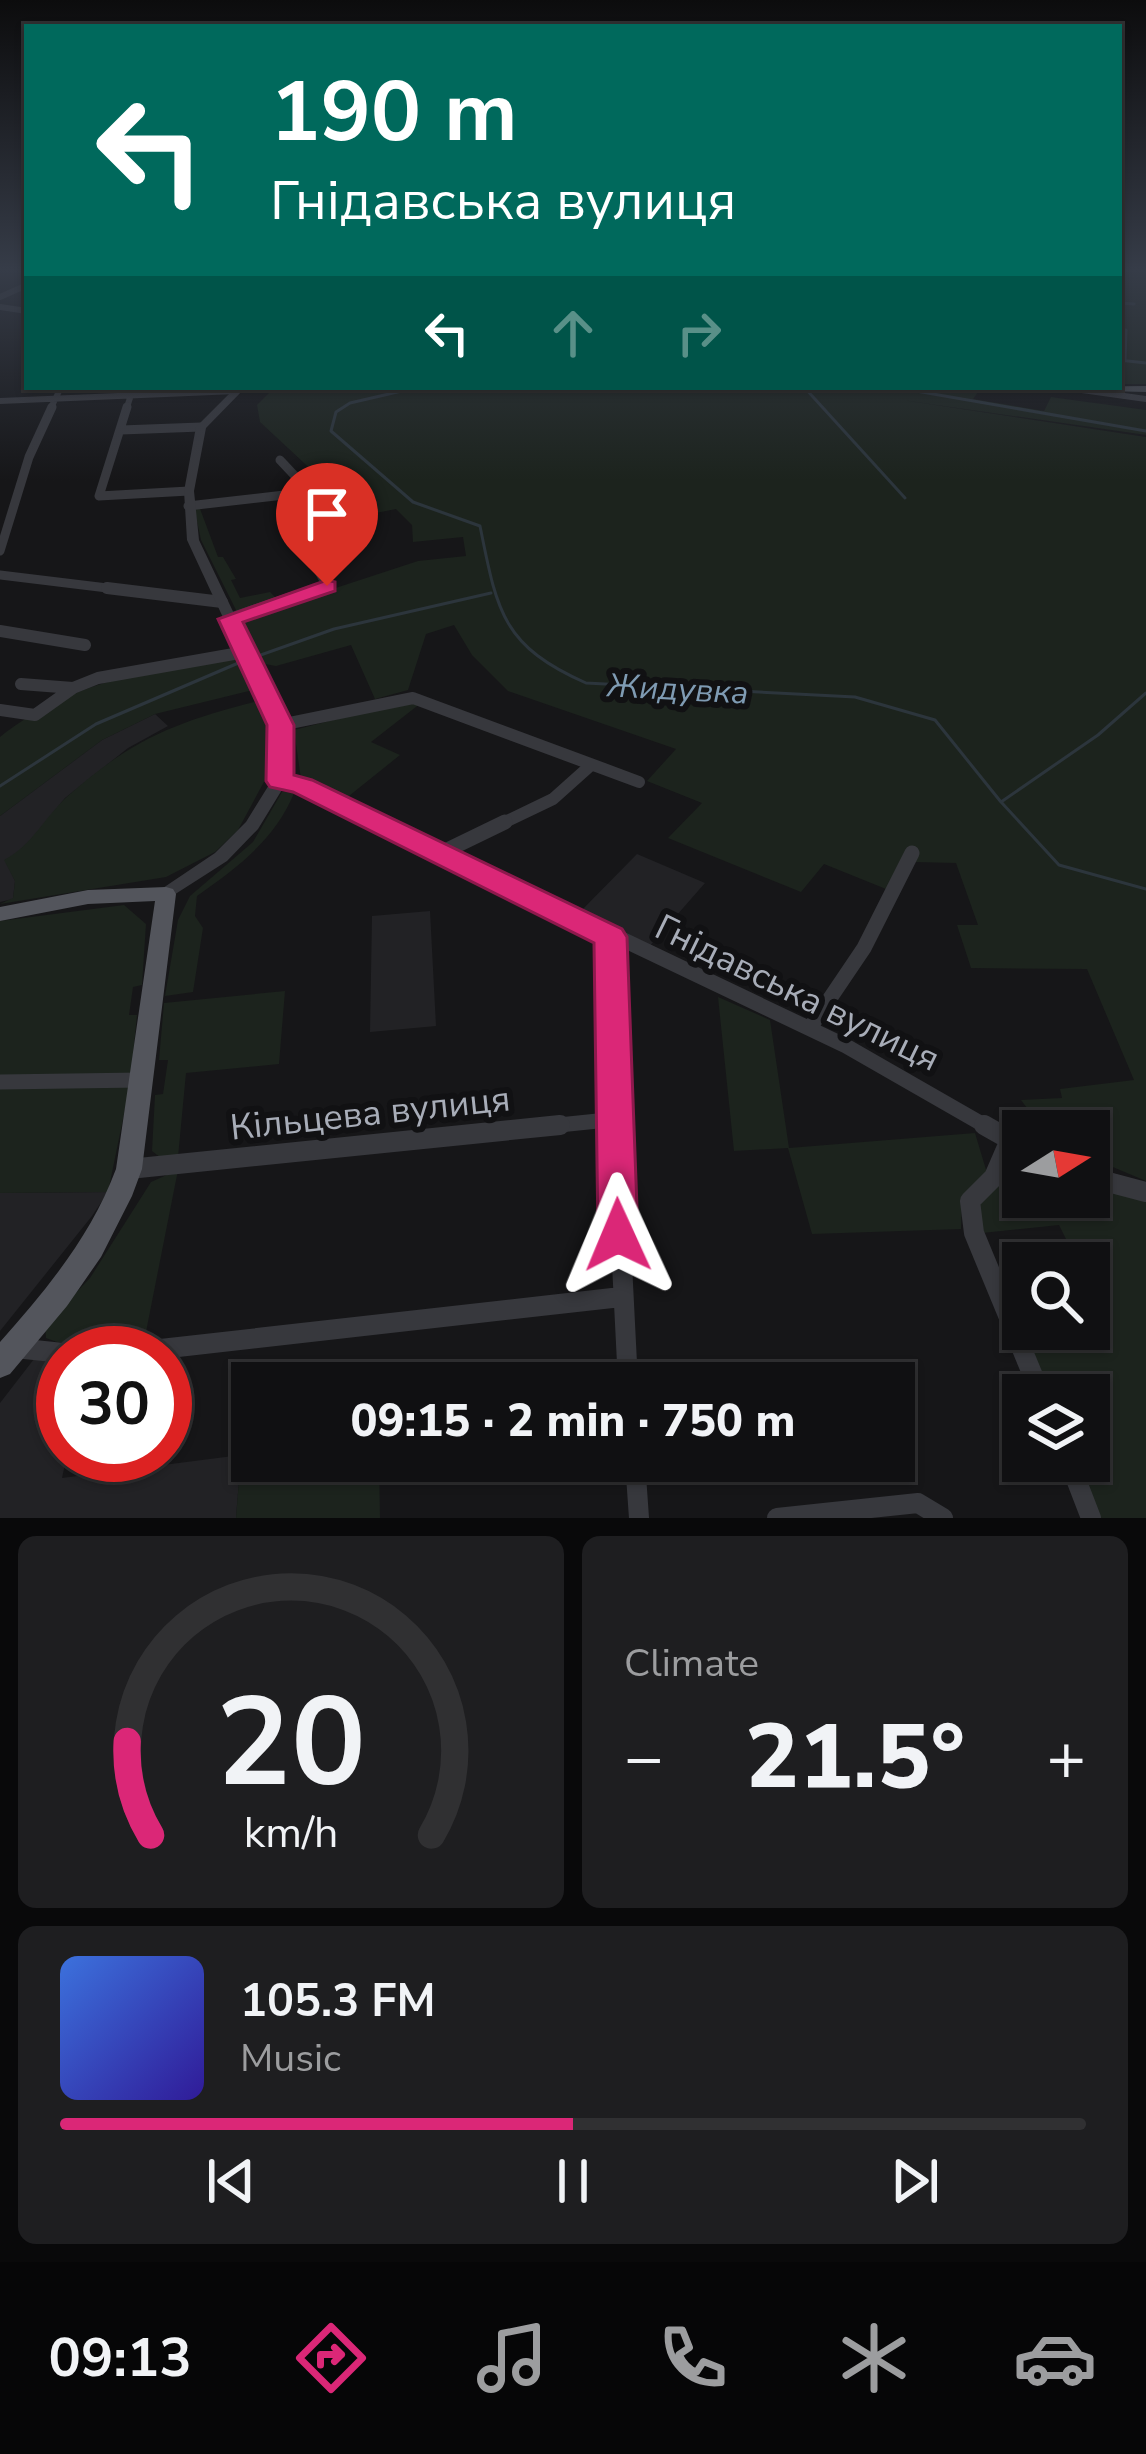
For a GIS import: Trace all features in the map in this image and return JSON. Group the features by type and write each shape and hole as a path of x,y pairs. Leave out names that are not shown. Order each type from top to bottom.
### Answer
{"main road":[{"path":"0,914 88,897 166,894 129,1169 118,1206 7,1356"}],"street":[{"path":"166,894 221,857 252,825 280,781 280,725 193,540 188,506 201,427 237,390"},
{"path":"1088,390 1146,399"},
{"path":"0,401 59,392 132,391 99,496 189,491"},
{"path":"0,550 29,458 59,392"},
{"path":"121,430 201,427"},
{"path":"188,506 310,490 280,460"},
{"path":"230,619 327,586 304,544 288,495"},
{"path":"0,574 222,602"},
{"path":"0,631 85,645"},
{"path":"0,710 34,715 73,688 119,674 248,657"},
{"path":"21,684 73,688"},
{"path":"280,725 413,698 639,782"},
{"path":"439,854 553,800 591,765"},
{"name":"Гнідавська вулиця","path":"280,781 302,786 610,937 810,1028 1002,1135"},
{"path":"810,1028 864,948 912,854"},
{"path":"610,937 626,1362"},
{"path":"0,1082 142,1080"},
{"name":"Кільцева вулиця","path":"129,1169 616,1119"},
{"path":"1002,1166 970,1201 974,1233 1032,1374"},
{"path":"1110,1183 1146,1192"},
{"path":"192,1345 621,1297"},
{"path":"636,1482 639,1518"},
{"path":"1077,1482 1091,1518"},
{"path":"777,1518 919,1502 943,1518"}],"shaded area":[{"path":"1122,340 1146,340 1146,384 1122,384"},
{"path":"272,390 980,390 973,399 1044,411 1051,397 1146,410 1146,435 902,400 1146,437 1146,1181 1110,1166 1110,1110 1029,1110 1021,1100 1062,1098 1060,1089 1134,1080 1087,969 971,968 957,925 978,925 956,863 914,862 886,889 824,864 801,892 668,838 702,803 647,781 676,749 508,691 472,655 454,625 426,634 408,690 375,699 351,645 276,666 265,664 241,619 418,561 466,556 463,537 413,542 412,525 396,509 361,516 260,422 257,405"},
{"path":"199,506 218,557 223,557 236,579 231,580 240,598 270,592 276,598 322,580 318,586 238,614 201,540 194,507"},
{"path":"238,656 253,690 155,714 102,740 0,816 0,737 28,717 113,680"},
{"path":"412,700 421,703 371,742 400,755 344,800 301,779 294,730"},
{"path":"258,701 270,730 272,767 238,830 215,852 166,877 0,904 13,898 15,881 4,860 92,775 157,734"},
{"path":"155,714 168,726 128,748 65,798 23,850 5,860 15,881 13,899 0,902 0,816 102,740"},
{"path":"295,791 266,838 197,896 195,916 203,928 193,992 165,996 178,920 190,896 253,842 282,792"},
{"path":"637,854 705,883 648,948 577,915"},
{"path":"124,905 146,924 142,985 133,987 129,1015 137,1015 131,1075 0,1077 0,921"},
{"path":"430,911 436,1026 370,1032 372,916"},
{"path":"285,991 279,1064 186,1073 178,1157 161,1158 152,1151 155,1095 163,1094 168,1060 159,1060 164,1003"},
{"path":"718,997 770,1020 789,1148 975,1133 987,1173 962,1198 961,1229 812,1234 788,1148 734,1151"},
{"path":"130,1085 108,1192 0,1193 0,1088"},
{"path":"178,1170 147,1326 45,1326 90,1278 151,1182"},
{"path":"1002,1175 1002,1218 1110,1218 1110,1192 1146,1199 1146,1518 1100,1518 1085,1482 1110,1482 1110,1374 1041,1374 1031,1350 1110,1350 1110,1242 1068,1242 1059,1225 982,1233 978,1205"},
{"path":"108,1192 92,1216 0,1331 0,1193"},
{"path":"36,1359 36,1482 192,1482 192,1461 231,1456 231,1482 239,1482 236,1518 0,1518 0,1403"},
{"path":"239,1482 379,1482 380,1518 236,1518"}],"waterway":[{"path":"1125,361 1126,340"},
{"path":"1125,361 1146,363"},
{"name":"Жидувка","path":"406,390 350,403 336,412 331,431 413,502 480,526 492,581 508,623 536,655 586,683 855,697 935,720 1001,802 1098,735 1146,693"},
{"path":"807,390 905,498"},
{"path":"910,390 1146,431"},
{"name":"Жидувка","path":"252,658 334,629 491,593"},
{"name":"Жидувка","path":"0,786 96,724 243,661"},
{"path":"1002,803 1059,865 1146,889"}],"route":[{"path":"327,586 230,619 280,725 284,745 280,781 302,786 610,937 618,1235"}]}
